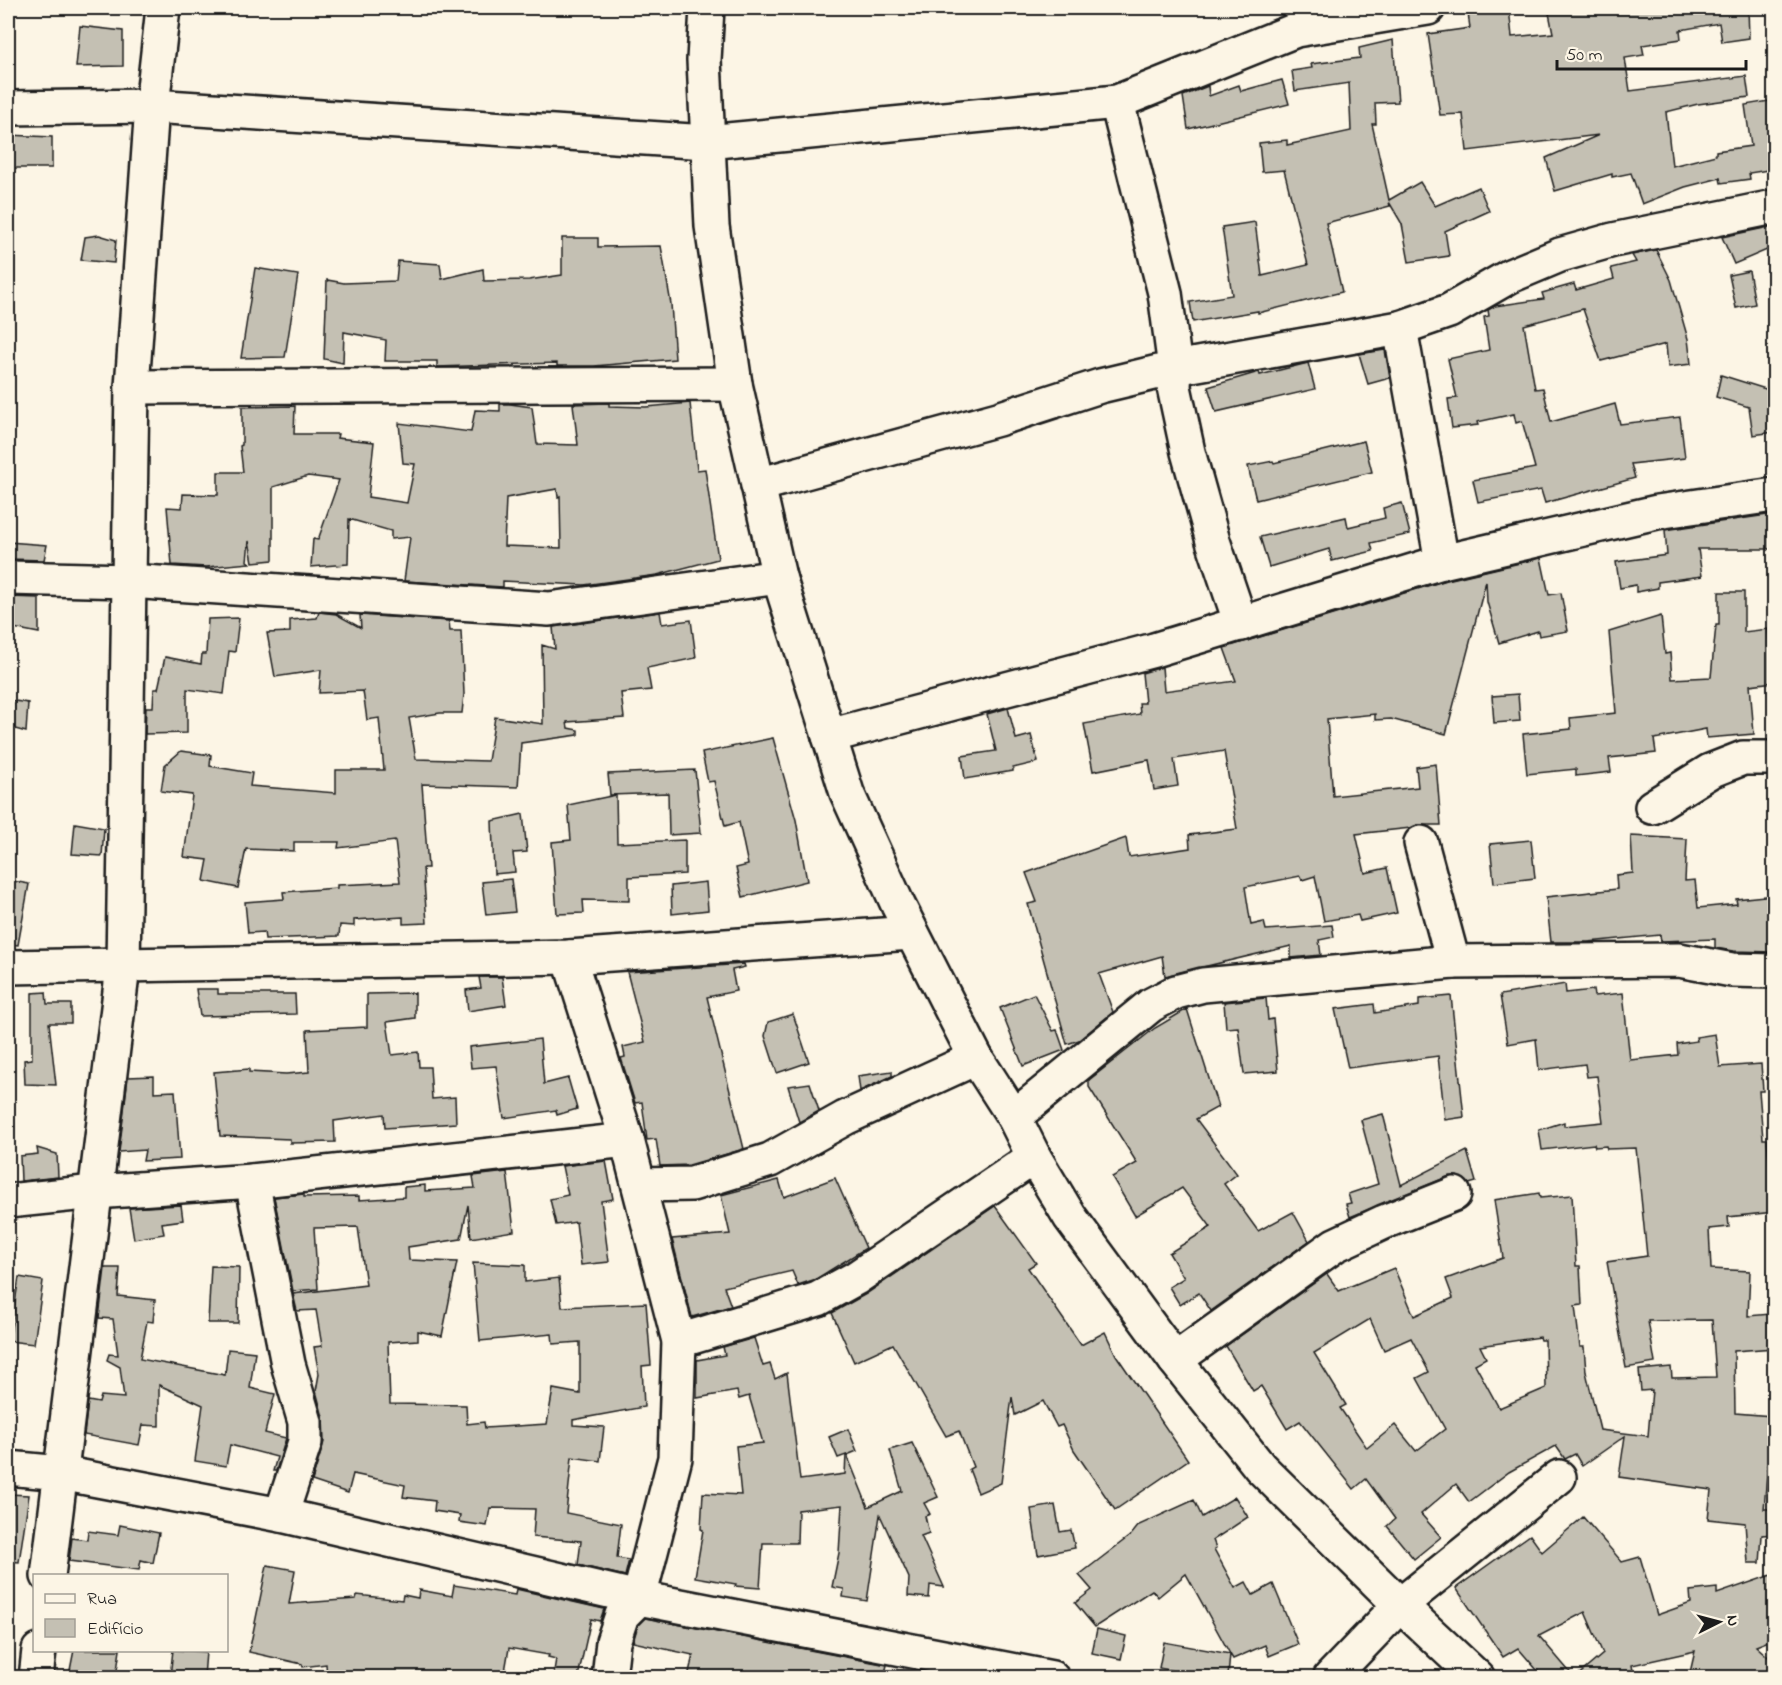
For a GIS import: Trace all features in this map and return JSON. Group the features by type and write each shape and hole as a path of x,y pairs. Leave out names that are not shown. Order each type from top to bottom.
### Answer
{"street":[{"path":"48,1574 123,967 132,387 152,106 164,8"},
{"path":"707,8 704,60 712,226 735,384 779,577 847,793 911,933 976,1058 1014,1117 1034,1157 1070,1217 1175,1360 1260,1467 1400,1605 1478,1677"},
{"path":"8,108 152,106 707,142 1116,102 1296,30 1428,8"},
{"path":"1116,102 1165,293 1175,368 1174,387 1188,452 1213,541 1241,624"},
{"path":"758,485 998,419 1100,386 1175,368 1400,328 1449,311 1510,276 1560,255 1613,240 1774,207"},
{"path":"1400,328 1442,562"},
{"path":"132,387 735,384"},
{"path":"830,736 1142,654 1442,562 1657,512 1774,495"},
{"path":"8,578 129,581 549,609 779,577"},
{"path":"1652,807 1710,771 1743,758 1774,758"},
{"path":"1421,843 1453,962"},
{"path":"8,967 123,967 570,957 911,933"},
{"path":"570,957 627,1140 680,1341 675,1458 639,1598 622,1615 613,1642 609,1677"},
{"path":"1014,1117 1150,1005 1176,992 1238,981 1453,962 1679,960 1732,970 1774,970"},
{"path":"639,1185 692,1184 770,1160 845,1118 976,1058"},
{"path":"8,1201 95,1192 252,1181 627,1140"},
{"path":"680,1341 818,1299 856,1278 1034,1157"},
{"path":"252,1181 288,1364 305,1422 305,1442 281,1515"},
{"path":"1175,1360 1335,1245 1384,1222 1455,1194"},
{"path":"8,1468 61,1473 281,1515 639,1598 1052,1677"},
{"path":"1330,1677 1400,1605 1559,1477"},
{"path":"36,1677 39,1652"}],"building":[{"path":"1509,8 1512,37 1553,33 1548,8 1748,8 1749,38 1722,42 1719,23 1680,30 1681,39 1642,45 1644,55 1625,58 1630,91 1746,76 1749,97 1698,104 1666,112 1672,166 1716,155 1716,151 1751,146 1745,105 1769,101 1774,139 1774,169 1749,173 1750,179 1721,183 1720,178 1685,187 1642,204 1631,173 1612,177 1612,174 1555,191 1546,158 1599,135 1467,151 1463,114 1440,115 1428,34 1470,28 1468,13"},
{"path":"80,26 123,31 123,66 76,67"},
{"path":"1393,40 1398,102 1375,103 1376,124 1372,124 1389,200 1420,182 1435,206 1479,187 1489,211 1445,231 1449,256 1409,262 1402,224 1389,202 1390,206 1326,223 1342,292 1258,313 1258,311 1193,322 1190,302 1232,295 1222,227 1255,222 1262,276 1308,265 1284,170 1262,172 1259,143 1287,140 1287,145 1351,131 1349,83 1295,91 1292,71 1312,68 1311,64 1360,58 1359,48"},
{"path":"1282,80 1289,104 1188,129 1183,96 1208,86 1209,96 1239,85 1241,91"},
{"path":"8,135 52,137 52,168 8,168"},
{"path":"1774,226 1774,247 1734,264 1722,237"},
{"path":"99,235 116,240 114,263 81,260 85,237"},
{"path":"562,238 598,238 598,247 661,246 671,304 675,359 594,366 557,366 557,363 437,367 437,361 385,361 386,340 344,332 343,363 324,359 327,280 344,283 396,281 398,261 440,264 442,279 483,269 484,281 529,280 562,275"},
{"path":"1656,250 1671,280 1688,339 1691,364 1668,367 1666,344 1601,361 1583,309 1524,325 1535,389 1543,388 1551,422 1615,404 1620,424 1680,417 1685,458 1631,464 1635,478 1545,503 1541,490 1478,502 1473,480 1535,468 1522,421 1516,423 1514,414 1477,422 1478,425 1452,428 1448,399 1457,398 1448,359 1489,350 1484,317 1489,316 1488,310 1495,306 1544,299 1542,293 1574,284 1576,290 1614,279 1611,268 1636,262 1632,255"},
{"path":"255,268 298,275 285,357 241,358"},
{"path":"1749,271 1755,304 1736,308 1729,275"},
{"path":"1385,350 1390,378 1368,384 1359,354"},
{"path":"1308,363 1315,389 1216,412 1208,387 1259,372 1260,375"},
{"path":"1721,375 1772,391 1769,402 1774,432 1753,435 1749,407 1716,397"},
{"path":"609,403 609,406 646,407 690,403 697,470 705,469 718,559 657,575 584,585 503,581 503,587 404,581 410,537 391,539 391,531 349,519 348,564 311,567 313,539 318,540 339,480 308,476 273,487 273,560 253,562 249,541 247,561 250,563 206,567 172,565 167,507 182,508 183,494 218,495 218,472 243,472 240,446 242,445 242,407 295,406 294,434 338,434 337,438 374,442 368,497 407,503 415,464 403,463 399,423 471,432 475,410 500,411 500,404 510,404 532,407 537,444 578,445 573,404","holes":["557,489 558,497 560,496 561,548 504,546 506,498"]},
{"path":"1364,441 1372,472 1256,500 1248,466 1273,461 1274,463"},
{"path":"1402,503 1410,534 1371,543 1373,551 1332,561 1329,549 1269,567 1260,537 1346,517 1348,527 1385,518 1383,508"},
{"path":"1774,514 1774,549 1698,549 1702,576 1658,582 1658,588 1636,592 1636,585 1620,588 1616,562 1667,555 1665,530"},
{"path":"8,542 47,545 44,560 8,559"},
{"path":"1541,558 1549,595 1561,593 1568,631 1539,636 1538,631 1499,643 1487,602 1486,581 1446,734 1391,719 1375,720 1375,714 1327,719 1333,796 1418,787 1416,767 1436,764 1441,825 1417,825 1411,828 1356,834 1365,873 1387,868 1397,913 1360,921 1358,915 1324,921 1315,876 1302,880 1300,876 1245,887 1251,925 1264,922 1266,930 1332,925 1334,937 1319,940 1321,955 1291,958 1291,946 1165,976 1162,956 1099,974 1113,1012 1079,1040 1067,1044 1028,904 1037,902 1026,873 1126,838 1129,857 1190,848 1189,835 1237,829 1224,751 1174,759 1178,786 1154,790 1149,760 1093,771 1084,724 1140,714 1139,703 1145,703 1142,673 1162,667 1164,691 1236,681 1224,648 1447,580"},
{"path":"1719,592 1744,592 1744,632 1768,629 1769,639 1774,639 1774,682 1750,685 1754,734 1707,738 1706,729 1654,739 1656,753 1609,758 1611,772 1576,776 1576,769 1527,774 1523,734 1571,729 1570,718 1616,713 1609,632 1661,616 1665,654 1670,653 1672,679 1711,677 1716,625 1719,625"},
{"path":"8,597 39,598 39,633 8,627"},
{"path":"319,612 336,614 361,628 360,615 449,621 450,631 461,631 464,694 462,713 440,713 409,718 416,759 488,761 495,717 543,724 542,645 555,649 553,627 660,612 662,624 691,620 696,658 647,668 651,690 621,693 624,718 567,722 568,728 578,730 578,735 521,743 518,787 422,784 428,868 423,868 427,923 403,924 403,917 354,920 354,926 340,925 339,936 265,939 264,932 248,933 245,902 284,899 283,892 337,888 337,885 400,882 395,841 338,848 339,842 294,842 294,851 246,849 238,888 204,881 208,860 184,857 192,795 161,791 165,765 181,751 211,755 210,766 252,773 250,786 336,793 336,770 384,770 379,718 367,720 363,691 319,693 321,670 275,677 267,633 290,632 290,620 317,618"},
{"path":"239,618 235,652 229,651 224,694 187,689 187,733 145,734 146,707 153,707 154,689 158,689 165,657 201,664 202,654 206,654 208,619"},
{"path":"1518,694 1520,721 1494,723 1492,696"},
{"path":"8,700 28,703 26,732 8,727"},
{"path":"1008,708 1016,739 1031,735 1038,762 1013,768 1013,771 965,779 962,756 996,751 987,714"},
{"path":"773,738 796,820 807,881 743,897 736,868 748,865 739,822 725,826 714,781 708,782 702,753"},
{"path":"695,770 701,833 669,835 668,793 610,795 608,774"},
{"path":"616,795 617,843 685,840 685,874 629,877 629,901 583,900 584,913 557,914 552,842 571,840 568,805"},
{"path":"523,814 527,852 513,853 515,872 494,874 492,821"},
{"path":"75,823 104,828 102,856 72,854"},
{"path":"1631,836 1687,839 1685,881 1695,880 1698,908 1737,904 1736,899 1774,895 1774,952 1715,948 1715,939 1661,941 1660,935 1588,942 1551,942 1546,897 1617,889 1616,875 1633,873"},
{"path":"1531,840 1535,878 1494,883 1490,844"},
{"path":"511,879 515,912 486,915 482,882"},
{"path":"8,880 29,884 18,945 8,944"},
{"path":"706,882 708,910 672,914 671,886"},
{"path":"744,964 745,967 732,970 736,991 707,997 744,1149 689,1165 660,1166 656,1139 647,1140 642,1102 635,1103 621,1058 625,1057 623,1047 645,1042 627,972"},
{"path":"479,977 502,977 506,1005 468,1011 466,990 481,988"},
{"path":"1565,984 1566,993 1593,990 1594,996 1623,993 1630,1060 1678,1055 1677,1044 1697,1041 1696,1037 1715,1034 1720,1067 1761,1064 1763,1091 1759,1091 1763,1139 1767,1139 1771,1183 1774,1183 1774,1212 1728,1217 1729,1227 1709,1229 1711,1269 1750,1271 1748,1316 1771,1314 1774,1348 1734,1351 1735,1413 1772,1416 1764,1509 1774,1509 1774,1534 1762,1535 1760,1563 1748,1563 1745,1523 1708,1519 1711,1490 1619,1477 1625,1436 1582,1466 1575,1454 1565,1459 1556,1446 1509,1472 1469,1502 1456,1484 1421,1514 1441,1537 1414,1559 1387,1526 1395,1519 1366,1479 1354,1489 1300,1421 1287,1429 1261,1386 1253,1391 1226,1346 1327,1274 1339,1291 1394,1268 1414,1316 1453,1298 1446,1279 1503,1258 1494,1200 1539,1193 1540,1198 1572,1195 1576,1266 1580,1266 1582,1305 1575,1306 1580,1347 1584,1347 1586,1372 1600,1430 1648,1436 1652,1390 1641,1391 1639,1370 1671,1367 1672,1378 1716,1377 1712,1320 1648,1321 1655,1363 1626,1368 1607,1262 1647,1256 1636,1148 1607,1149 1606,1146 1595,1147 1594,1144 1542,1150 1539,1130 1564,1122 1564,1126 1603,1122 1597,1076 1587,1077 1585,1064 1539,1070 1536,1039 1508,1044 1500,995","holes":["1370,1319 1384,1350 1411,1338 1429,1372 1417,1378 1445,1429 1416,1451 1395,1425 1367,1448 1340,1408 1346,1405 1314,1353","1540,1337 1541,1340 1545,1340 1546,1388 1499,1408 1475,1364 1486,1358 1480,1346"]},
{"path":"196,989 218,989 218,994 295,994 296,1014 200,1016"},
{"path":"46,992 47,1004 71,1004 71,1023 49,1023 56,1085 25,1084 24,1060 32,1059 32,993"},
{"path":"415,993 415,1018 387,1022 392,1055 418,1052 419,1067 430,1067 432,1099 455,1097 456,1123 385,1128 384,1114 334,1121 335,1142 290,1143 290,1139 220,1136 214,1072 249,1069 249,1072 286,1074 309,1072 307,1030 367,1027 367,994"},
{"path":"1034,994 1053,1031 1057,1030 1064,1050 1023,1066 1000,1008"},
{"path":"1451,996 1464,1117 1445,1120 1438,1056 1348,1068 1335,1009 1374,1004 1375,1013 1419,1006 1419,999"},
{"path":"1266,998 1268,1020 1273,1019 1278,1071 1244,1074 1238,1027 1226,1028 1224,1002"},
{"path":"1187,1009 1218,1107 1196,1119 1237,1174 1224,1184 1258,1231 1293,1212 1309,1241 1211,1311 1199,1293 1180,1305 1169,1287 1184,1278 1169,1253 1211,1227 1182,1188 1135,1216 1112,1177 1137,1163 1089,1087 1089,1080 1155,1028"},
{"path":"793,1014 809,1062 777,1073 765,1036 768,1022"},
{"path":"540,1039 544,1084 568,1078 577,1109 557,1115 556,1110 504,1118 496,1066 471,1068 469,1047"},
{"path":"892,1071 892,1076 860,1091 858,1076"},
{"path":"154,1076 154,1092 175,1091 180,1159 143,1161 145,1150 119,1152 128,1077"},
{"path":"810,1083 819,1111 799,1122 788,1086"},
{"path":"1383,1114 1401,1185 1467,1151 1476,1182 1469,1184 1457,1176 1447,1177 1350,1217 1346,1204 1351,1203 1348,1194 1378,1184 1361,1120"},
{"path":"37,1148 57,1154 58,1177 21,1181 20,1156 38,1154"},
{"path":"606,1161 613,1199 601,1201 609,1262 581,1265 576,1222 556,1225 550,1199 568,1195 562,1166"},
{"path":"507,1172 514,1231 471,1238 468,1205 461,1239 408,1247 409,1260 457,1262 442,1336 418,1331 418,1340 388,1342 390,1404 466,1405 467,1424 484,1422 485,1428 547,1424 553,1389 580,1394 580,1342 553,1344 552,1334 480,1341 473,1263 525,1265 525,1282 559,1278 562,1307 646,1303 651,1365 642,1366 644,1407 573,1420 573,1425 604,1427 600,1461 572,1457 566,1513 621,1524 617,1558 629,1560 625,1576 578,1565 581,1541 533,1537 535,1509 490,1508 487,1526 459,1522 460,1515 434,1511 435,1501 403,1497 405,1485 353,1474 348,1493 312,1481 324,1442 323,1417 316,1391 319,1374 314,1347 322,1346 316,1310 297,1311 293,1294 366,1285 358,1227 314,1228 318,1289 293,1291 274,1197 304,1194 304,1197 359,1196 359,1200 404,1197 404,1187 425,1185 425,1191 475,1188 473,1176"},
{"path":"835,1178 866,1248 816,1279 798,1285 792,1271 724,1287 731,1306 692,1317 672,1239 730,1234 721,1195 779,1180 784,1197"},
{"path":"181,1205 183,1220 162,1223 164,1234 134,1239 129,1208"},
{"path":"995,1206 1036,1263 1028,1268 1081,1345 1105,1332 1116,1355 1188,1460 1115,1510 1074,1450 1062,1425 1057,1427 1043,1401 1015,1415 1012,1397 1001,1483 978,1493 969,1469 973,1467 959,1431 946,1436 893,1344 854,1362 832,1313 866,1294"},
{"path":"211,1266 239,1267 238,1323 208,1323"},
{"path":"105,1268 120,1268 118,1296 155,1300 153,1322 147,1321 140,1359 225,1375 228,1349 255,1352 250,1388 275,1394 265,1433 286,1438 276,1471 273,1471 277,1457 230,1445 226,1466 195,1461 203,1405 159,1385 159,1426 143,1425 139,1445 84,1435 88,1401 99,1403 101,1396 124,1398 120,1367 107,1360 109,1354 118,1355 113,1319 99,1318"},
{"path":"19,1277 43,1281 34,1344 9,1341"},
{"path":"754,1338 763,1366 770,1364 775,1379 787,1373 800,1480 845,1474 846,1455 838,1458 829,1437 848,1429 857,1451 847,1455 868,1507 902,1491 890,1450 912,1443 938,1497 924,1503 930,1514 925,1516 929,1533 921,1536 944,1587 930,1585 929,1598 908,1596 909,1578 880,1515 867,1601 843,1597 844,1589 832,1587 839,1553 842,1505 798,1510 797,1543 763,1543 760,1588 735,1586 736,1584 695,1577 703,1530 701,1529 703,1493 741,1495 736,1446 763,1443 749,1396 739,1399 737,1391 697,1398 697,1360 725,1355 723,1347"},
{"path":"8,1494 29,1495 19,1562 8,1561"},
{"path":"1235,1497 1248,1517 1213,1540 1216,1548 1214,1549 1235,1588 1246,1582 1253,1595 1273,1584 1298,1644 1269,1656 1265,1645 1233,1659 1186,1574 1158,1597 1152,1590 1095,1627 1075,1603 1092,1590 1079,1575 1131,1535 1139,1525 1194,1500 1202,1517"},
{"path":"1055,1505 1060,1532 1071,1530 1075,1548 1038,1555 1031,1509"},
{"path":"1583,1517 1622,1562 1640,1557 1657,1615 1691,1603 1690,1591 1717,1588 1717,1594 1774,1574 1774,1639 1756,1646 1774,1662 1774,1677 1689,1677 1695,1651 1632,1665 1634,1677 1576,1677 1603,1654 1585,1612 1539,1636 1574,1677 1543,1677 1518,1648 1503,1657 1456,1588 1530,1535 1542,1552"},
{"path":"120,1525 159,1533 153,1563 141,1560 139,1570 69,1561 72,1538 87,1540 88,1531 118,1535"},
{"path":"267,1565 295,1570 289,1604 356,1599 357,1595 402,1600 403,1595 418,1598 419,1590 452,1596 454,1585 515,1595 516,1589 604,1609 600,1621 591,1619 578,1677 553,1677 556,1659 548,1657 549,1655 509,1648 504,1677 327,1677 326,1664 303,1667 302,1664 249,1652"},
{"path":"645,1618 887,1665 884,1677 688,1677 693,1655 633,1642 638,1625"},
{"path":"1097,1629 1126,1636 1121,1659 1092,1653"},
{"path":"1164,1642 1230,1654 1228,1677 1203,1677 1159,1668"},
{"path":"74,1652 120,1652 116,1677 69,1675"},
{"path":"173,1652 206,1652 204,1677 170,1677"}]}
